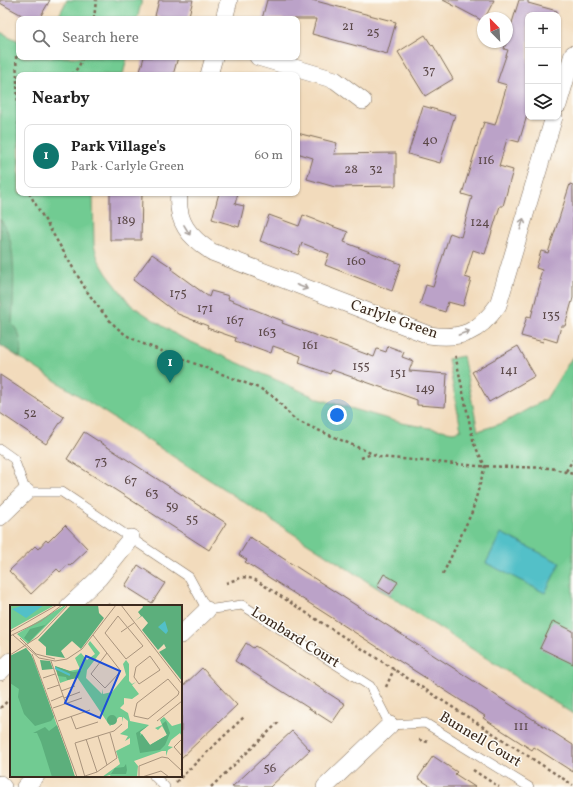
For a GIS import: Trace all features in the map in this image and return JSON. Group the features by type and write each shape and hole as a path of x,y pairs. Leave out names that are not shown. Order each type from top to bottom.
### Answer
{"street":[{"path":"225,16 229,0"},
{"path":"561,95 573,54"},
{"path":"210,72 213,60"},
{"path":"268,60 335,80 363,101"},
{"name":"Carlyle Green","path":"179,196 180,218 188,233 198,243 212,252 429,335 444,338 461,335 478,327 489,318 498,305 553,120"},
{"path":"0,517 26,492"},
{"path":"71,605 99,578 131,538"},
{"path":"182,634 207,610"},
{"path":"0,672 10,662"},
{"path":"325,787 390,725"},
{"path":"24,787 35,777"},
{"path":"0,784 3,787"}],"lane":[{"path":"0,449 14,459 26,492 62,492 189,577 207,610"},
{"name":"Lombard Court","path":"207,610 242,605 370,686 390,725"},
{"name":"Bunnell Court","path":"390,725 424,723 529,787"},
{"path":"155,777 165,787"}],"path":[{"path":"94,16 96,0"},
{"path":"16,60 17,72"},
{"path":"74,72 82,60"},
{"path":"31,196 96,305 124,334 148,346 262,389 274,397 295,420 380,457 485,466 552,468 573,474"},
{"path":"443,574 472,512 485,466 474,444 454,354"},
{"path":"361,458 372,454"},
{"path":"566,471 573,460"},
{"path":"226,583 243,577 254,579 573,785"},
{"path":"385,688 394,669"},
{"path":"0,708 10,699"},
{"path":"182,776 245,716"},
{"path":"211,787 280,721"},
{"path":"171,787 181,777"}],"green space":[{"path":"67,0 142,0 138,16 59,16"},
{"path":"0,32 16,40 16,60 126,60 124,72 16,72 16,196 93,196 94,245 98,259 107,274 131,305 178,336 319,399 402,423 453,432 461,430 448,359 463,356 478,431 503,423 546,399 573,356 573,714 0,345"},
{"path":"0,219 6,228 10,240 14,269 12,324 18,332 20,340 20,358 0,345"}],"water":[{"path":"501,533 560,563 545,593 486,563"}],"building":[{"path":"0,0 50,0 41,16 24,16 0,3"},
{"path":"159,0 193,0 189,16 155,16"},
{"path":"267,0 312,0 396,22 387,54 312,34 316,19 300,19 300,16 263,16"},
{"path":"443,0 494,0 488,12 477,12 477,18"},
{"path":"519,0 528,0 528,3 557,11 525,12 526,120 519,142 507,139 499,166 513,170 503,206 500,206 485,254 473,250 465,277 471,279 463,306 448,302 445,312 420,304 426,285 433,287 450,233 461,237 472,197 462,194 484,122 495,125 507,85 497,82 508,50 504,48 513,48 513,20"},
{"path":"425,35 432,46 433,45 453,79 425,96 398,52"},
{"path":"143,60 177,60 174,72 140,72"},
{"path":"423,106 455,115 440,163 408,154"},
{"path":"300,134 337,143 334,154 396,153 396,186 335,187 307,179 313,158 300,154"},
{"path":"570,184 573,185 573,298 565,326 561,326 557,342 544,338 543,342 521,336 527,316 531,317 541,280 539,280 542,270 536,268 541,251 548,253"},
{"path":"110,196 142,196 141,240 110,240"},
{"path":"218,196 237,196 235,204 244,206 239,227 212,219"},
{"path":"269,215 299,226 303,215 348,232 344,242 401,264 392,291 325,265 329,254 302,243 298,255 260,241"},
{"path":"152,254 173,268 172,270 209,297 211,291 229,296 228,299 283,321 282,323 374,357 377,349 386,352 388,346 404,352 402,357 413,361 409,371 447,374 445,407 417,405 417,400 332,370 330,374 299,363 301,356 273,346 271,353 235,341 236,338 207,328 208,326 178,314 133,280"},
{"path":"518,346 535,376 489,402 472,372"},
{"path":"0,375 64,417 46,444 0,413"},
{"path":"84,432 226,523 209,550 67,459"},
{"path":"65,525 88,549 70,566 69,564 60,572 57,569 31,594 9,571 35,546 38,549 46,540 48,542"},
{"path":"250,537 573,745 573,772 534,747 532,750 483,718 485,716 245,562 247,560 239,555"},
{"path":"138,565 165,583 152,603 125,586"},
{"path":"384,574 398,582 390,594 377,586"},
{"path":"553,621 573,631 573,664 540,648"},
{"path":"246,643 253,648 255,646 345,704 332,723 235,661"},
{"path":"202,668 237,705 182,757 182,687"},
{"path":"292,731 310,750 270,787 232,787"},
{"path":"433,756 457,772 455,774 475,787 432,787 418,778"}],"place":[{"name":"Park Village's","path":"170,383"}]}
